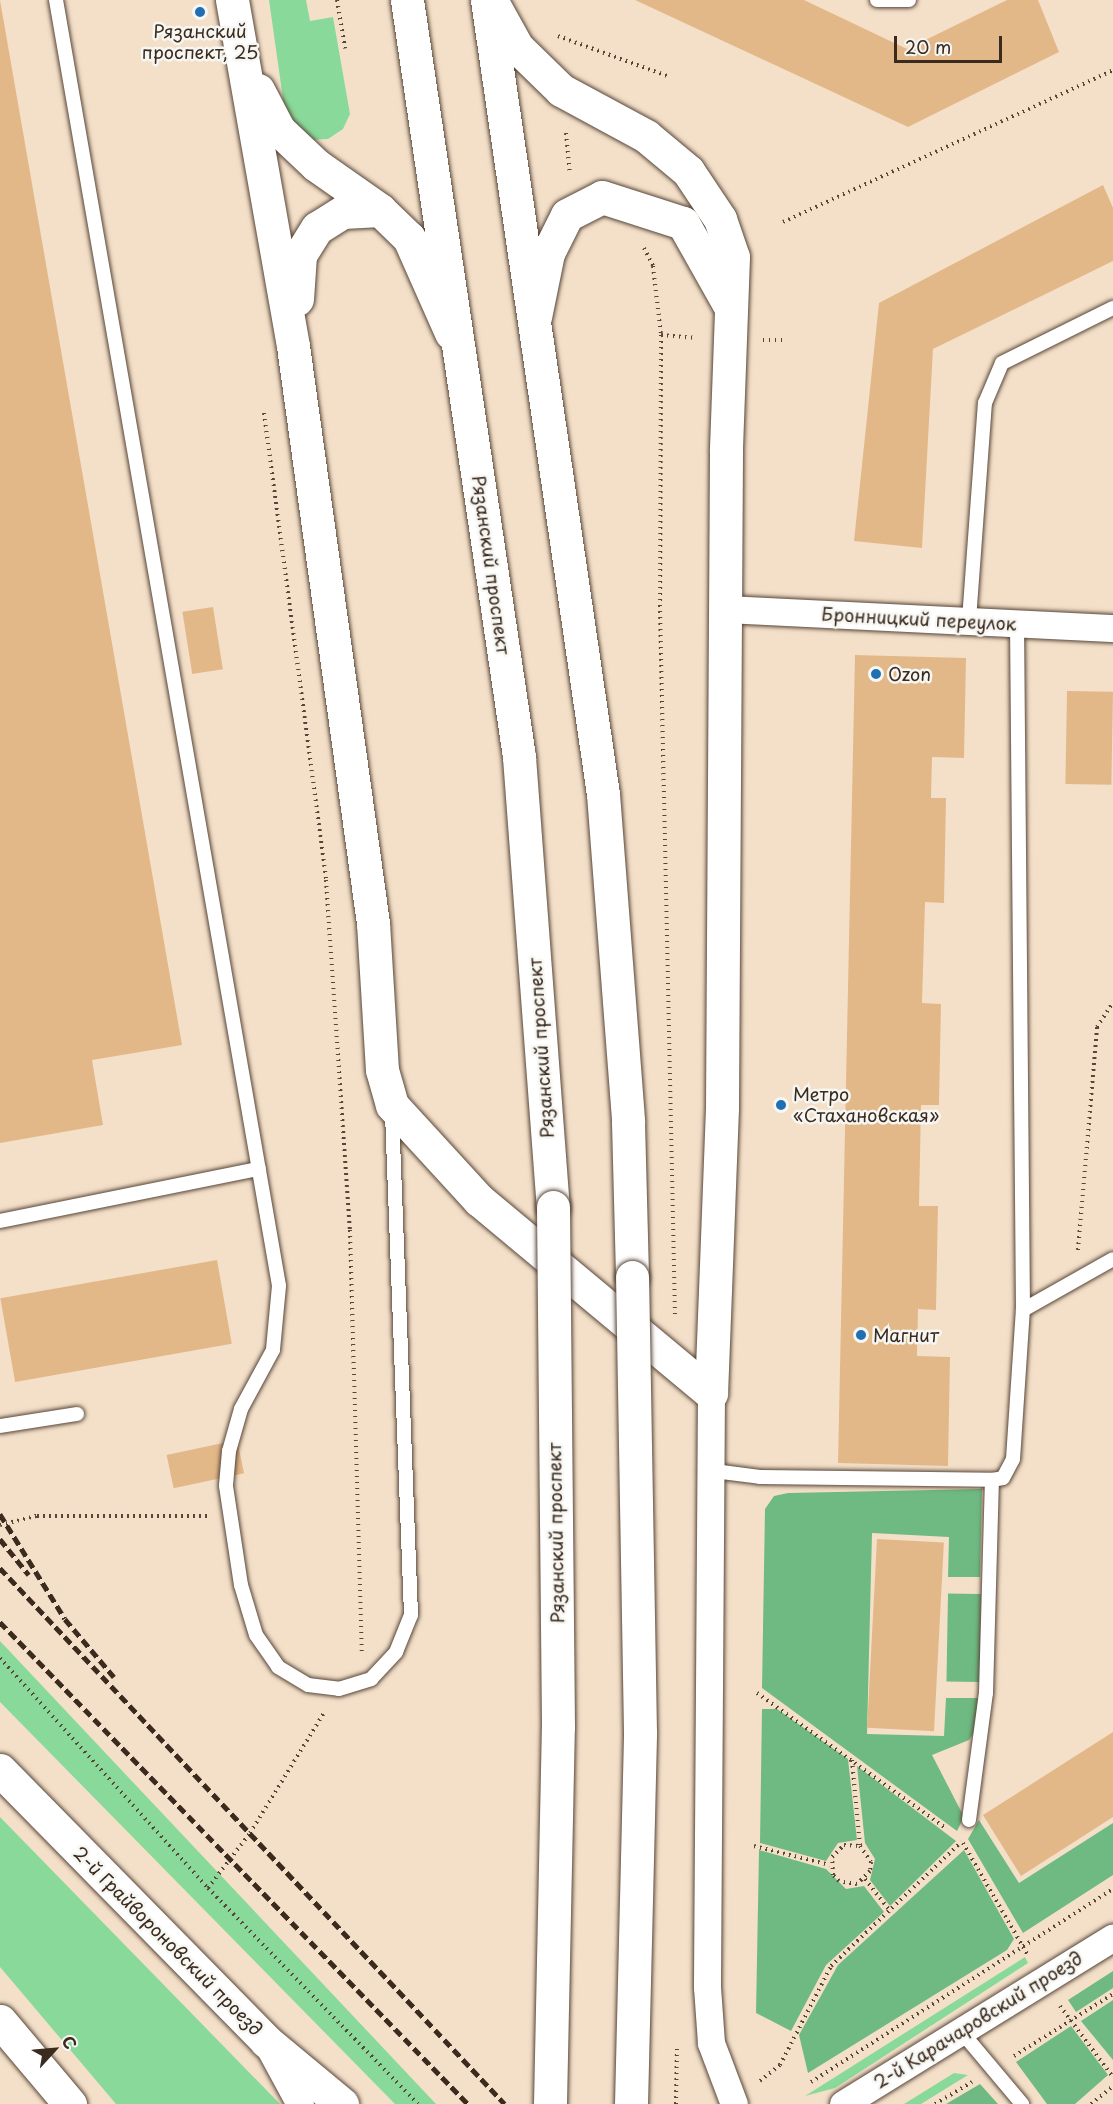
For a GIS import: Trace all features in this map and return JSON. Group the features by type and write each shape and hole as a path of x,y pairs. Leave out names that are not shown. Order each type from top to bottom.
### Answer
{"main road":[{"path":"232,0 293,346 373,923 382,1070 392,1105 479,1200 711,1393"},
{"name":"Рязанский проспект","path":"407,0 519,757 553,1207 558,1727 550,2104"},
{"path":"489,0 518,47 561,90 646,136 688,171 720,219 733,256 724,609 722,1108 711,1393"},
{"path":"489,0 603,794 628,1122 640,1732 631,2104"},
{"path":"239,35 263,105 279,130 316,165 400,224 414,248 461,359"},
{"path":"536,318 548,253 567,215 602,196 683,223 731,309"},
{"path":"293,346 300,255 306,241 343,212 380,210"},
{"name":"2-й Грайвороновский проезд","path":"0,1770 266,2041 342,2104"},
{"path":"0,2021 70,2104"}],"street":[{"name":"Бронницкий переулок","path":"724,609 1113,628"},
{"path":"711,1393 714,1471 707,1987 711,2043 733,2102"},
{"name":"2-й Карачаровский проезд","path":"843,2104 1113,1937"},
{"path":"266,2041 300,2104"}],"lane":[{"path":"56,0 279,1286 279,1321 273,1350 241,1409 229,1451 231,1516 256,1635 279,1667 308,1684 339,1689 371,1678 396,1652 411,1616 392,1105"},
{"path":"878,0 909,0"},
{"path":"969,620 985,402 1002,363 1113,308"},
{"path":"714,1471 760,1477 992,1480 1003,1478 1013,1459 1023,1310 1017,624"},
{"path":"0,1221 259,1169"},
{"path":"1023,1310 1113,1259"},
{"path":"0,1426 77,1414"},
{"path":"969,1820 986,1693 992,1480"},
{"path":"960,2031 1022,2104"}],"path":[{"path":"337,0 345,48"},
{"path":"783,222 1113,70"},
{"path":"640,241 653,266 661,335 660,617 676,1366"},
{"path":"208,1888 250,1833 362,1656 350,1230 326,880 262,399"},
{"path":"1076,1281 1096,1027 1113,1002"},
{"path":"0,1525 37,1516 231,1516"},
{"path":"0,1658 208,1888 418,2104"},
{"path":"757,1693 852,1759 962,1841 1024,1949"},
{"path":"852,1759 860,1846 871,1862 865,1879"},
{"path":"733,2102 780,2065 831,1966 891,1912 962,1841"},
{"path":"830,1865 844,1845 860,1846"},
{"path":"754,1846 830,1865"},
{"path":"830,1865 833,1875 848,1885 865,1879"},
{"path":"865,1879 891,1912"},
{"path":"811,2082 1024,1949 1113,1889"},
{"path":"935,2104 1113,1994"},
{"path":"1060,2005 1113,2077"},
{"path":"676,2104 678,2035"},
{"path":"1091,2104 1112,2088"}],"green space":[{"path":"269,0 306,0 310,21 333,17 350,114 343,129 328,139 310,140 285,113"},
{"path":"982,1489 980,1577 948,1577 949,1537 872,1533 867,1734 944,1736 946,1698 978,1698 977,1728 969,1740 932,1755 964,1817 957,1831 762,1688 765,1509 774,1496 788,1493"},
{"path":"948,1593 981,1594 979,1682 946,1681"},
{"path":"0,1641 436,2104 395,2104 0,1702"},
{"path":"762,1709 777,1709 848,1759 857,1840 838,1843 826,1861 760,1843"},
{"path":"857,1766 956,1841 890,1906 870,1880 875,1859 865,1843"},
{"path":"0,1817 280,2104 116,2104 0,1967"},
{"path":"979,1820 1019,1883 1113,1823 1113,1875 1023,1933 968,1839"},
{"path":"759,1850 826,1869 846,1889 864,1886 884,1912 826,1965 791,2031 756,2013"},
{"path":"964,1850 1014,1939 1007,1950 808,2073 799,2035 838,1965"},
{"path":"1025,1957 1028,1963 835,2088 805,2096"},
{"path":"1113,1971 1113,1988 1076,2012 1068,2000"},
{"path":"1113,2000 1113,2060 1081,2021"},
{"path":"1071,2026 1108,2075 1075,2104 1047,2104 1016,2062"},
{"path":"954,2073 968,2075 921,2104 904,2104"},
{"path":"980,2084 998,2104 946,2104"}],"building":[{"path":"0,0 182,1045 92,1060 103,1125 0,1143"},
{"path":"635,0 804,0 907,49 1007,0 1038,0 1059,52 908,127"},
{"path":"1103,185 1113,208 1113,261 933,349 922,548 854,541 879,303"},
{"path":"213,607 223,669 192,674 182,612"},
{"path":"855,655 966,658 964,758 932,757 931,798 946,798 944,903 925,902 922,1003 941,1004 939,1105 921,1105 919,1206 938,1206 936,1310 918,1309 917,1356 950,1357 948,1466 838,1463"},
{"path":"1067,691 1113,692 1111,785 1065,784"},
{"path":"217,1260 232,1344 15,1382 0,1298"},
{"path":"237,1440 244,1473 174,1488 167,1455"},
{"path":"877,1539 944,1543 934,1731 867,1728"},
{"path":"1113,1732 1113,1817 1021,1876 983,1815"}],"railway":[{"path":"0,1514 65,1619 114,1677"},
{"path":"0,1539 29,1575"},
{"path":"0,1568 505,2104"},
{"path":"0,1622 468,2104"}],"place":[{"name":"Рязанский проспект, 25","path":"200,12"},
{"name":"Ozon","path":"876,674"},
{"name":"Метро «Стахановская»","path":"781,1105"},
{"name":"Магнит","path":"861,1335"}]}
